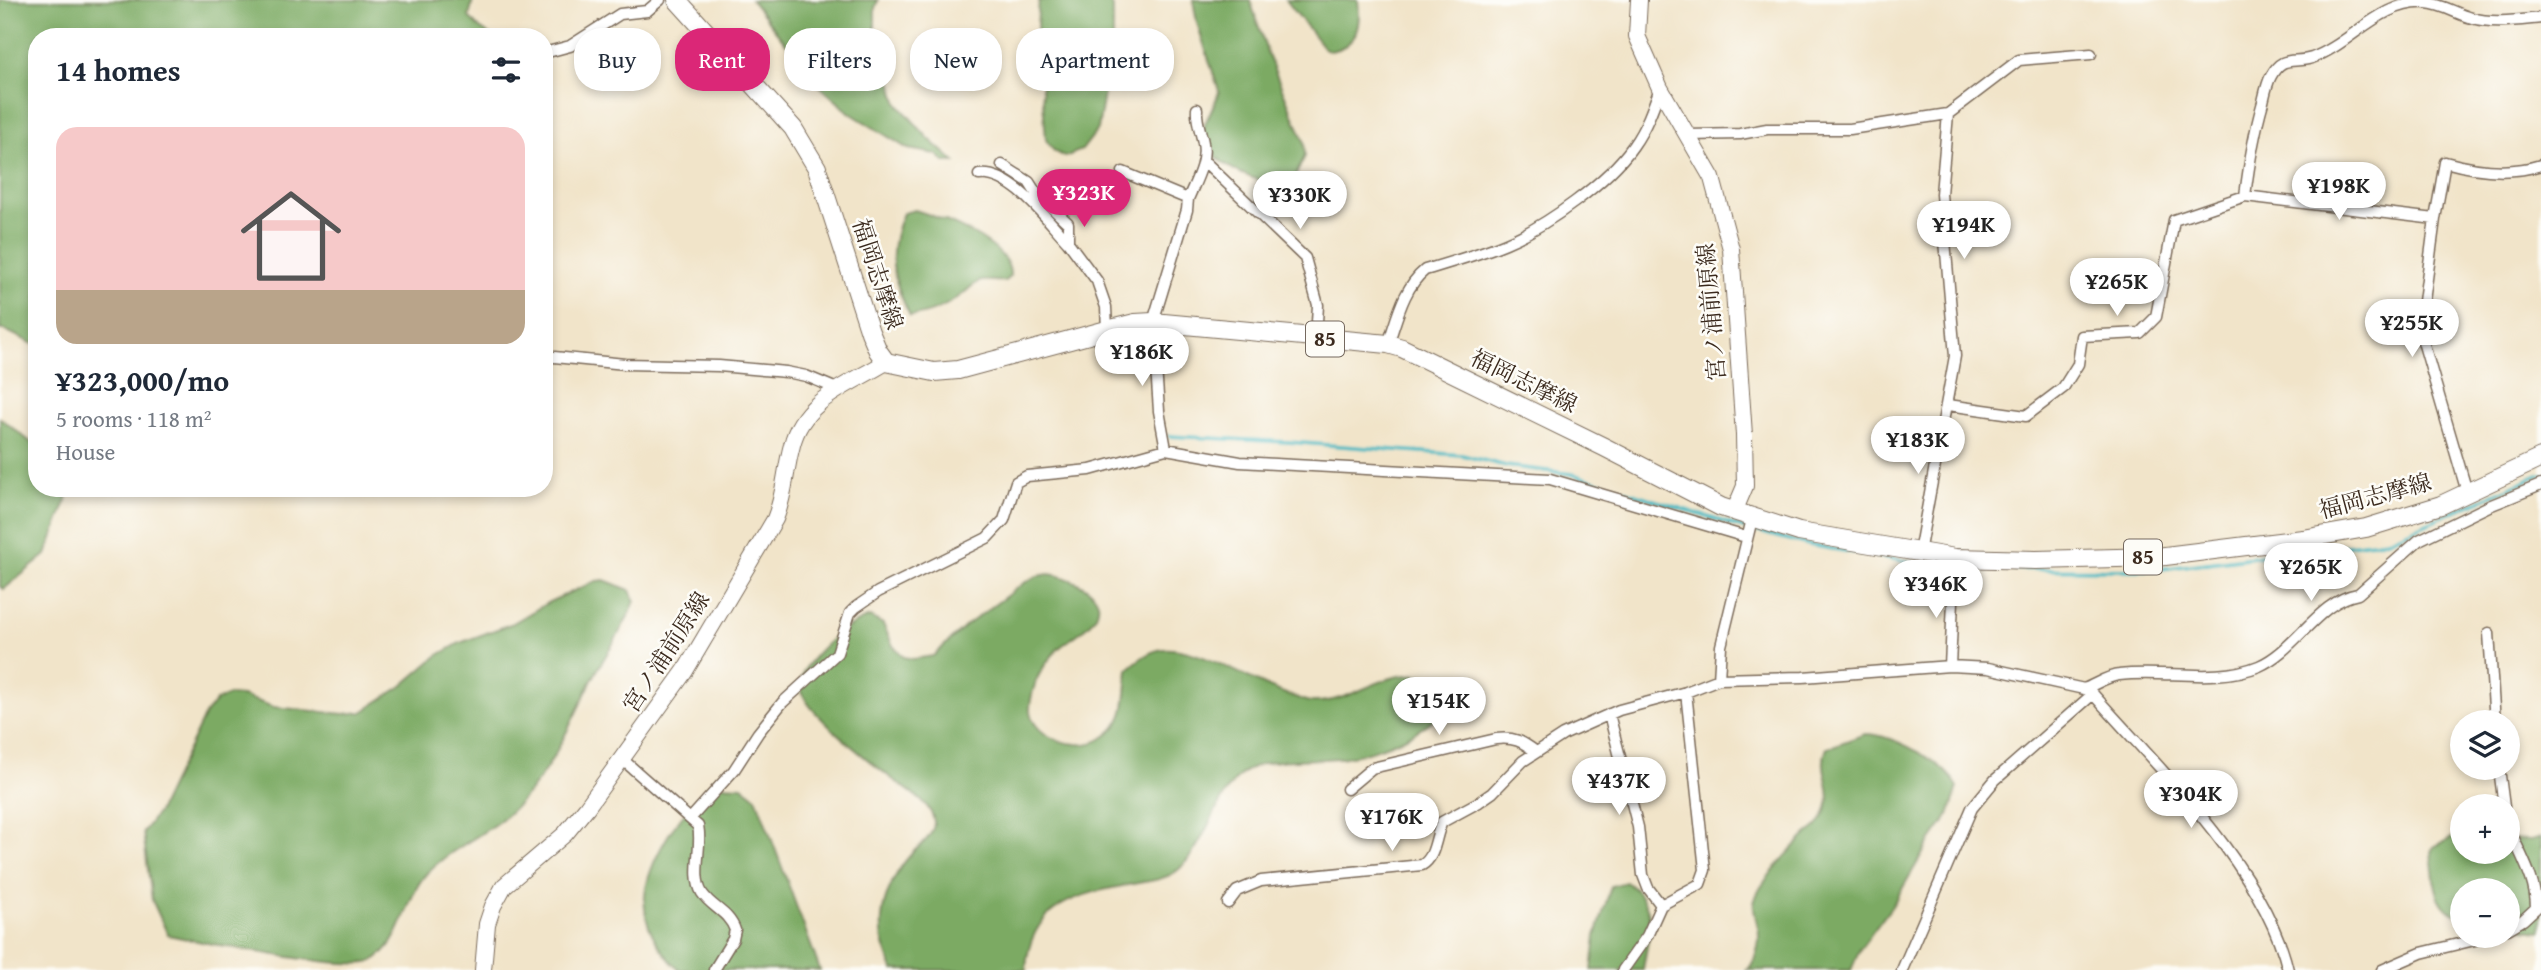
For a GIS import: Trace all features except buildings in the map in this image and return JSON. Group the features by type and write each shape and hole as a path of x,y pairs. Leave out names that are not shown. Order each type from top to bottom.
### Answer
{"main road":[{"name":"福岡志摩線","path":"677,0 793,128 817,168 870,332 886,362 934,372 958,370 1135,323 1153,322 1388,344 1402,348 1734,512 1799,533 1919,554 1954,566 2036,560 2145,557 2303,540 2367,528 2441,505 2541,458"},
{"name":"宮ノ浦前原線","path":"1639,0 1637,36 1660,88 1712,178 1731,249 1745,486 1734,512"},
{"name":"宮ノ浦前原線","path":"483,970 487,924 504,886 565,834 622,759 685,671 775,519 781,504 792,442 802,421 817,402 886,362"}],"street":[{"path":"553,51 570,46 620,14 647,11 660,0"},
{"path":"2245,196 2250,152 2259,116 2270,77 2280,63 2309,59 2330,50 2388,11 2409,4 2442,6 2473,18 2514,21 2541,18"},
{"path":"1688,135 1740,134 1768,130 1850,130 1948,114 2019,60 2091,54"},
{"path":"1388,344 1404,300 1418,276 1425,270 1509,242 1594,186 1633,146 1650,116 1660,88"},
{"path":"1166,449 1159,411 1153,322 1188,199 1203,160 1204,144 1196,120 1197,109"},
{"path":"1919,554 1955,356 1941,194 1948,114"},
{"path":"1203,160 1305,258 1318,305 1316,339"},
{"path":"2468,492 2420,331 2445,162 2488,171 2525,170 2541,165"},
{"path":"1002,165 1029,182 1035,193 1065,219 1068,223 1068,242"},
{"path":"1123,172 1188,199"},
{"path":"979,174 999,176 1018,190 1068,242 1097,281 1106,307 1107,330"},
{"path":"1948,405 2026,416 2063,388 2078,364 2082,336 2140,333 2156,317 2174,220 2245,196 2435,219"},
{"path":"553,357 625,365 719,366 786,372 806,376 837,389"},
{"path":"690,819 734,770 782,703 836,653 850,613 878,592 987,538 1004,520 1016,482 1027,476 1090,470 1166,449 1240,462 1550,479 1746,537"},
{"path":"1902,970 1972,808 1995,780 2088,692 2116,675 2216,674 2259,666 2283,651 2324,612 2345,597 2358,594 2419,540 2489,506 2541,485"},
{"path":"1718,680 1721,646 1752,519"},
{"path":"1950,666 1954,566"},
{"path":"2489,633 2494,710"},
{"path":"1228,903 1237,891 1261,881 1422,865 1432,855 1442,822 1486,798 1523,761 1563,735 1609,714 1718,680 1803,677 1950,666 1988,668 2088,692 2192,806 2247,877 2270,916 2288,970"},
{"path":"1623,970 1647,936 1661,905 1700,884 1705,870 1686,692"},
{"path":"1609,714 1638,827 1643,875 1648,888 1661,905"},
{"path":"1347,789 1372,768 1496,739 1511,738 1522,741 1536,752"},
{"path":"622,759 698,826 701,838 699,884 707,898 727,916 735,930 733,939 714,970"},
{"path":"2520,851 2533,881 2538,909 2520,922"},
{"path":"2382,970 2421,953 2450,946"}],"green space":[{"path":"0,0 473,0 469,17 480,28 28,28 28,342 0,330"},
{"path":"751,0 878,0 875,8 875,28 784,28 784,41"},
{"path":"1039,0 1108,0 1113,7 1113,28 1037,28"},
{"path":"1193,0 1250,0 1268,55 1304,141 1305,156 1294,179 1270,182 1242,174 1229,167 1209,148 1203,133 1219,91 1197,23"},
{"path":"1286,0 1358,0 1356,33 1347,44 1330,51 1323,47"},
{"path":"825,91 894,91 898,104 928,138 955,162 945,162 936,154 908,149 850,113"},
{"path":"1042,91 1104,91 1098,129 1082,150 1065,157 1054,151 1046,140"},
{"path":"915,210 957,226 988,243 1008,264 1010,276 1005,281 979,282 945,306 910,316 898,289 893,253 894,240 903,213"},
{"path":"0,418 28,440 28,497 68,497 46,555 4,589 0,587"},
{"path":"1049,574 1085,587 1096,597 1098,603 1095,617 1084,630 1057,650 1045,664 1033,692 1030,712 1034,722 1040,730 1059,741 1071,744 1092,743 1110,733 1117,725 1124,708 1128,669 1149,653 1164,649 1178,650 1210,660 1278,691 1310,702 1340,698 1392,678 1419,675 1439,686 1442,705 1435,717 1423,727 1374,750 1335,758 1272,762 1251,768 1229,788 1197,846 1178,870 1157,880 1094,892 1060,906 1047,916 1036,930 1029,948 1026,970 893,970 883,940 884,904 905,861 932,832 933,818 921,800 857,751 818,715 802,692 802,676 814,657 832,639 870,617 883,624 893,646 904,657 914,659 933,656 967,625 1024,583 1037,576"},
{"path":"604,580 630,590 635,601 556,752 535,785 508,814 427,873 413,895 391,944 382,954 371,962 332,962 272,955 168,935 152,900 143,832 158,812 205,714 216,701 229,695 242,696 274,707 344,714 362,712 402,686 437,656 460,643 513,623 549,602"},
{"path":"1865,734 1903,744 1942,769 1958,787 1949,815 1892,906 1860,949 1851,970 1747,970 1754,959 1759,940 1754,908 1756,897 1776,868 1817,826 1825,814 1829,793 1824,766 1827,748"},
{"path":"722,785 742,786 756,797 820,970 679,970 652,934 646,918 645,895 654,863 681,817 705,794"},
{"path":"2541,837 2541,931 2520,928 2520,878 2450,878 2450,911 2440,900 2437,891 2431,852 2433,847 2450,839 2450,864 2520,864 2520,840"},
{"path":"1626,882 1637,891 1648,911 1650,922 1643,970 1592,970 1596,936 1611,886"}],"waterway":[{"path":"1169,436 1462,455 1506,466 1572,474 1733,525 1809,545 1923,564 1976,569 2153,570 2388,540 2541,474"}]}
